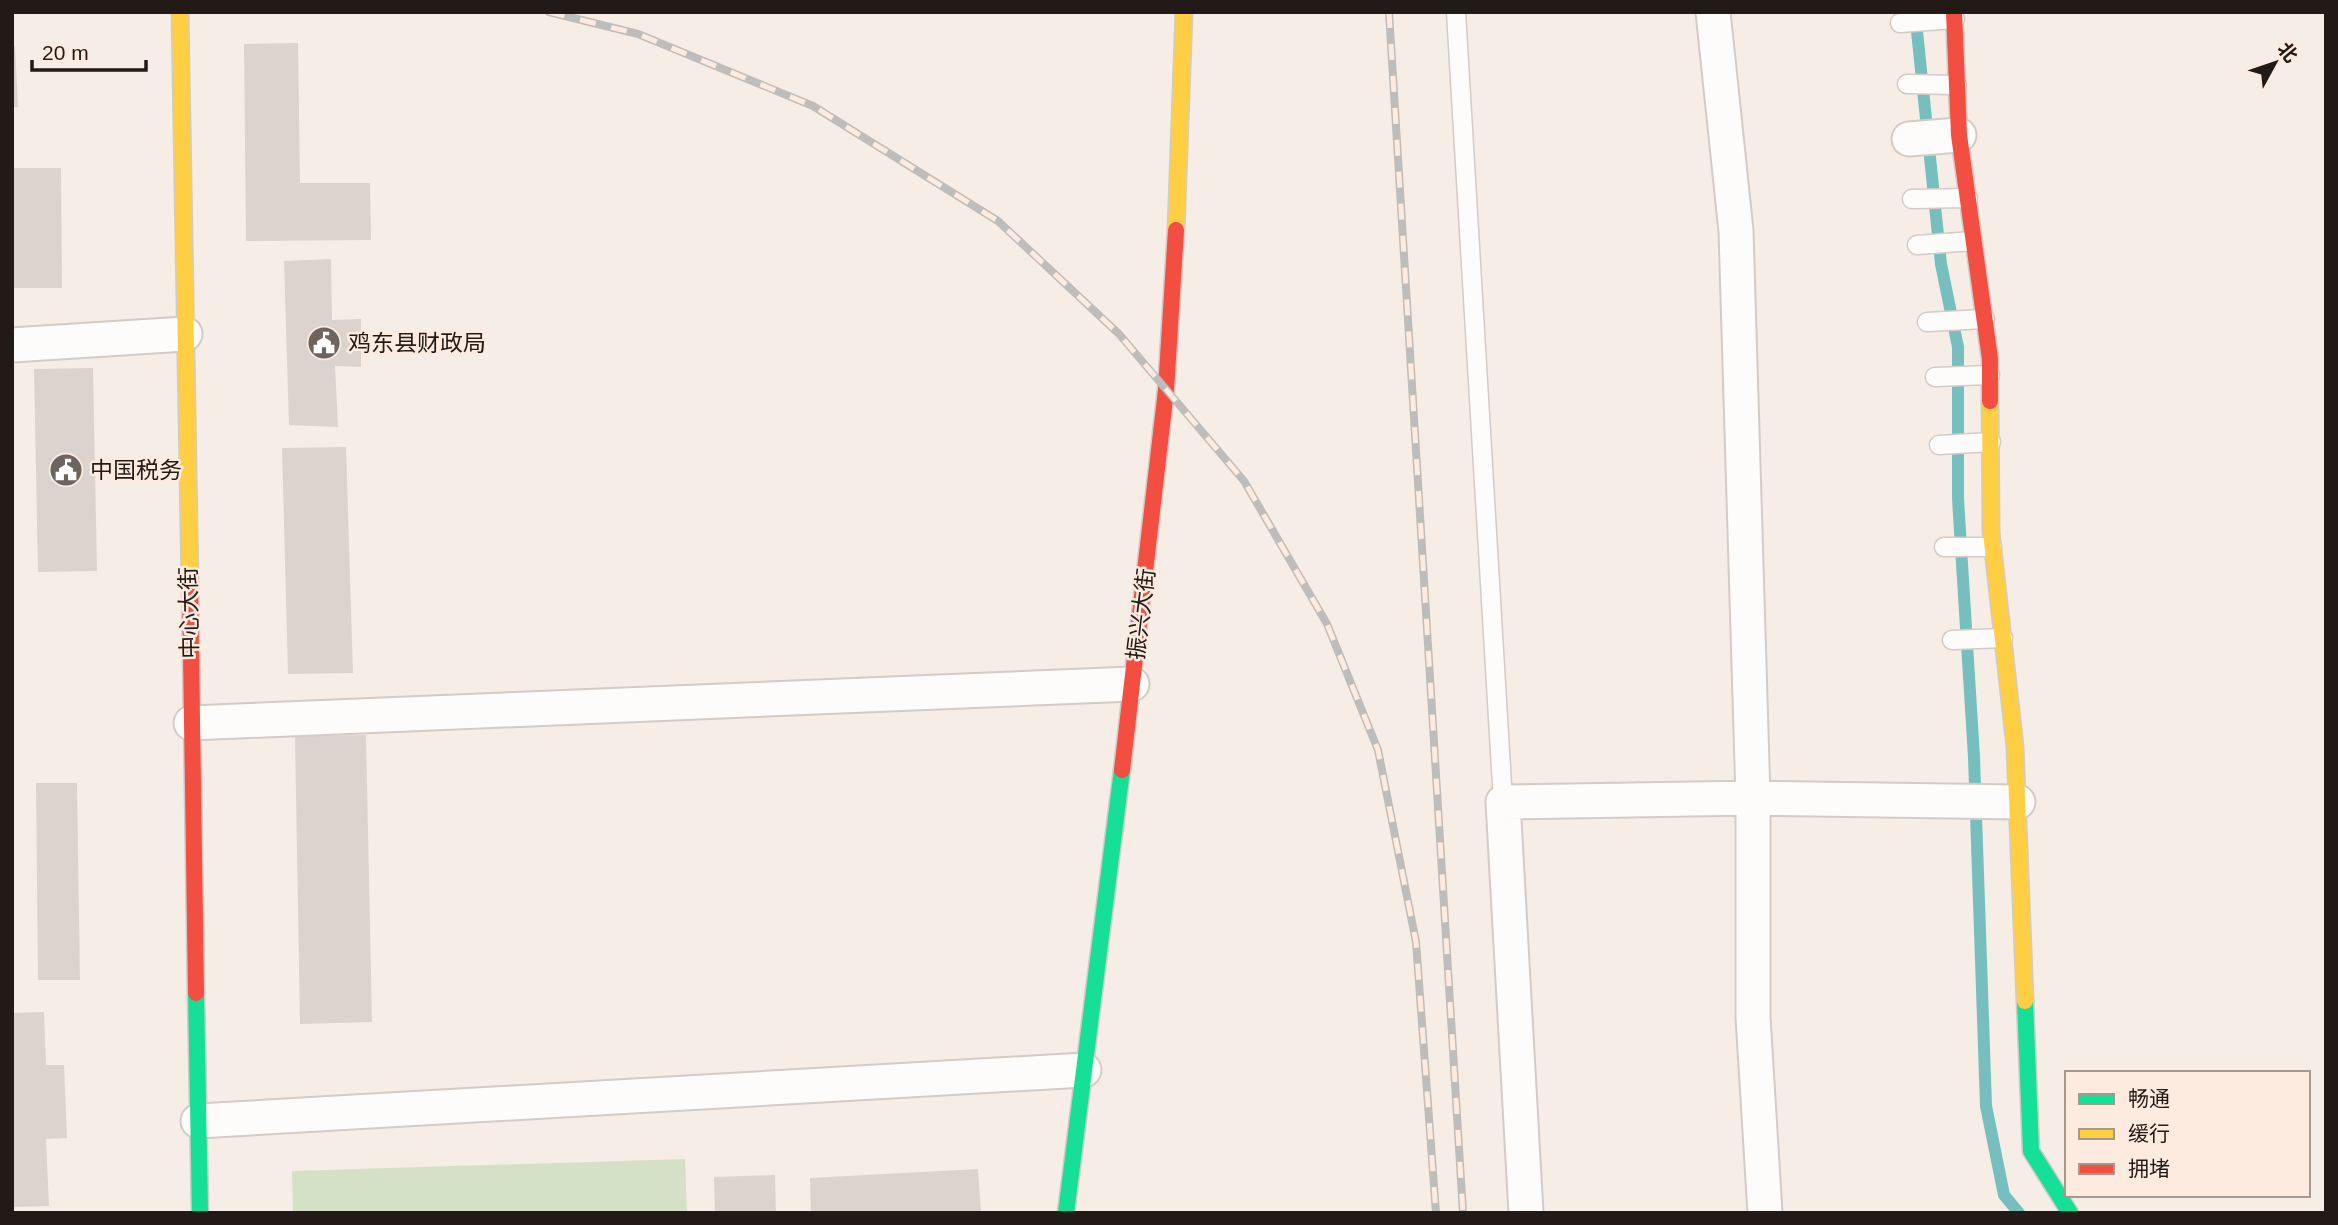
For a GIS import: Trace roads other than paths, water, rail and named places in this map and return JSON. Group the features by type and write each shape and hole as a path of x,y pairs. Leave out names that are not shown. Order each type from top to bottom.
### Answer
{"street":[{"name":"中心大街","path":"180,12 200,1213"},
{"name":"振兴大街","path":"1066,1213 1166,390 1180,174 1184,12"},
{"path":"1713,12 1736,231 1753,798 1753,1017 1765,1213"},
{"path":"1954,15 1959,135 1990,375 1992,547 2015,747 2031,1151 2070,1213"},
{"path":"1909,139 1959,135"},
{"path":"12,345 185,334"},
{"path":"191,723 1132,684"},
{"path":"1526,1213 1503,802 1753,798 2018,802"},
{"path":"198,1121 1084,1070"}],"lane":[{"path":"1456,12 1503,802"},
{"path":"1900,23 1954,15"},
{"path":"1907,84 1957,85"},
{"path":"1912,199 1968,198"},
{"path":"1917,245 1973,241"},
{"path":"1927,322 1984,319"},
{"path":"1935,377 1990,375"},
{"path":"1939,445 1991,442"},
{"path":"1944,547 1992,547"},
{"path":"1952,640 2003,638"}],"waterway":[{"path":"1915,12 1941,264 1958,347 1958,499 1974,757 1986,1106 2004,1195 2019,1213"}],"railway":[{"path":"549,12 638,34 813,106 998,221 1119,334 1244,481 1327,624 1378,750 1416,942 1436,1213"},
{"path":"1389,12 1463,1213"}],"place":[{"name":"鸡东县财政局","path":"324,343"},
{"name":"中国税务","path":"66,470"}]}
